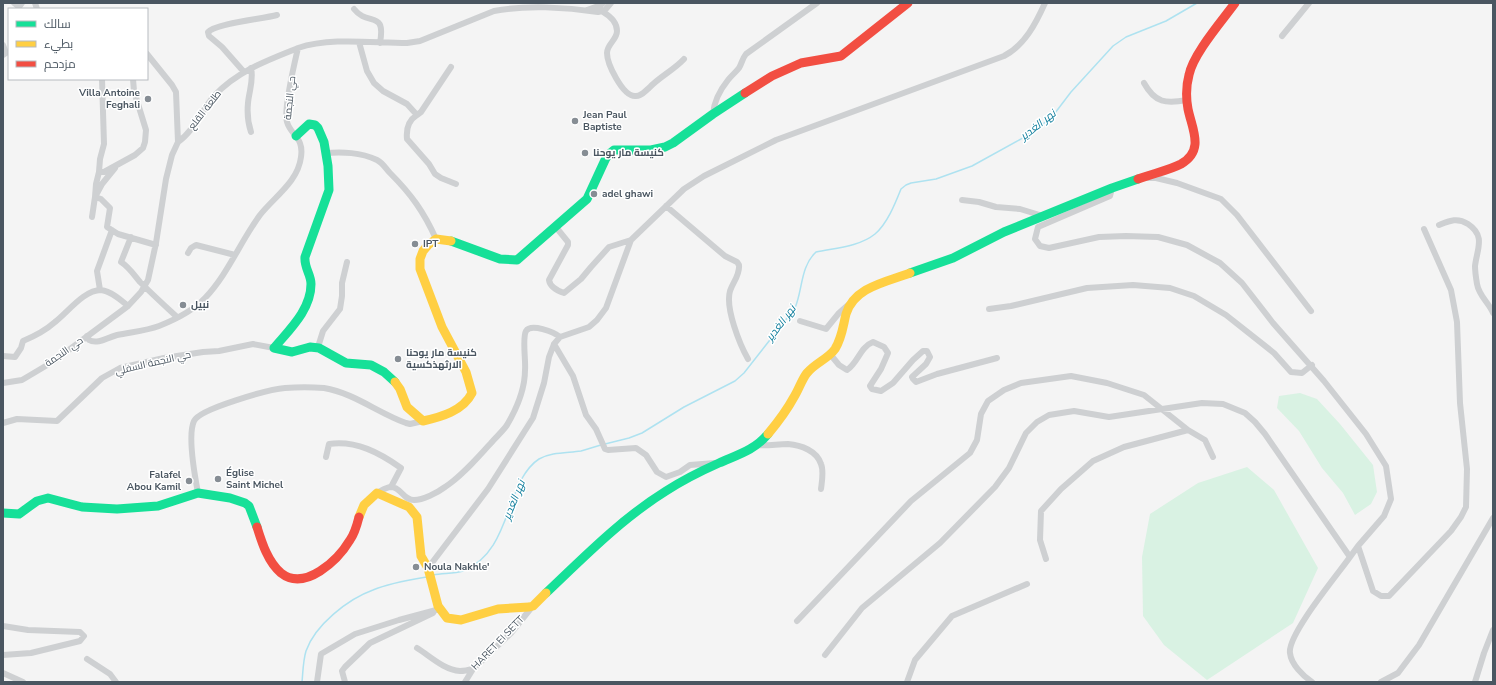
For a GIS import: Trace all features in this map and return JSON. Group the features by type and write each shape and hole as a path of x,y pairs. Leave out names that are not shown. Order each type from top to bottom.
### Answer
{"street":[{"path":"14,3 19,7 22,3"},
{"path":"586,10 603,3"},
{"path":"604,12 611,3"},
{"path":"713,114 718,96 728,80 739,68 741,59 817,3"},
{"path":"198,494 193,463 194,420 198,416 219,406 279,389 325,388 353,398 410,424 437,418 463,405 470,399 472,393 463,366 442,327 420,268 419,262 423,249 427,245 436,239 450,241 500,259 513,261 520,259 555,226 587,199 608,155 614,150 651,150 673,143 755,86 793,66 801,63 841,56 908,3"},
{"path":"428,568 488,489 533,418 544,383 549,356 554,344 560,336 589,327 597,320 606,308 631,240 684,189 704,176 776,140 1012,52 1036,23 1045,3"},
{"path":"800,321 826,330 839,313 859,293 868,288 953,258 1004,232 1112,188 1189,160 1195,153 1196,148 1195,136 1187,100 1188,82 1192,63 1235,3"},
{"path":"1282,36 1309,3"},
{"path":"298,48 313,44 359,42 406,43 420,41 494,11 506,8 543,8 604,12 612,19 616,25 617,31 616,37 607,49 607,57 612,71 620,84 632,96 643,94 684,58"},
{"path":"354,9 359,14 380,23 382,26 380,43"},
{"path":"244,72 208,32 213,29 233,24 277,15"},
{"path":"359,42 367,71 374,83 383,91 407,104 417,114"},
{"path":"3,45 6,52 3,55"},
{"name":"طلعة القلع","path":"178,142 188,133 213,98 223,87 251,68 298,48"},
{"name":"حي النجمة","path":"3,383 15,382 28,376 54,361 87,336 91,342 97,342 159,326 177,317 204,300 216,285 257,219 284,189 294,175 301,157 300,142 289,128 286,119 298,48"},
{"path":"87,336 128,306 145,287 156,245 166,179 172,155 178,142 176,92 148,55"},
{"path":"451,67 421,112 412,117 407,136 409,142 429,164 435,174 456,184"},
{"path":"251,68 253,75 248,103 248,124 251,132"},
{"path":"92,217 100,159 104,144 102,80"},
{"path":"99,172 106,172 120,162 140,152 143,148 146,130 134,91 133,80"},
{"path":"1144,82 1155,98 1171,102 1187,100"},
{"path":"296,136 309,124 315,125 321,133 329,178 329,190 307,249 304,266 311,281 311,292 298,319 274,348 298,351 307,347 318,347 326,350 344,362 367,364 379,370 397,384 402,392 405,403 423,421"},
{"path":"325,153 345,152 358,154 381,163 415,200 425,216 436,239"},
{"path":"95,197 102,184 120,162"},
{"path":"1139,179 1156,178 1177,183 1221,199 1237,215 1311,311"},
{"path":"1112,188 1110,196 1038,227 1035,239 1040,246 1049,248 1099,238 1126,236 1158,238 1187,245 1220,263 1242,283 1273,322 1312,366 1366,434 1386,466 1391,499 1384,516 1358,546 1303,622 1293,640 1289,652 1293,662 1312,682"},
{"path":"95,197 101,198 110,208 107,227 118,234 156,245"},
{"path":"962,200 979,202 996,207 1020,209 1043,216"},
{"path":"666,206 725,256 739,265 738,275 729,297 734,327 748,360"},
{"path":"1439,225 1453,220 1464,222 1473,227 1478,235 1480,246 1475,266 1477,285 1479,293 1493,314"},
{"path":"555,226 568,242 568,245 549,280 549,283 558,291 564,293 581,279 609,247 631,240"},
{"path":"1358,546 1374,591 1381,596 1389,596 1451,531 1466,507 1467,469 1460,403 1457,322 1450,290 1424,229"},
{"path":"100,290 97,271 112,230"},
{"path":"131,238 121,262 128,266 134,276 177,317"},
{"path":"188,253 191,248 196,246 220,250 235,255"},
{"path":"318,347 323,331 340,309 342,283 347,262"},
{"path":"989,309 1011,306 1087,288 1133,285 1170,288 1194,296 1226,316 1274,353 1291,372 1302,372 1312,366"},
{"path":"3,356 15,357 21,348 23,341 54,323 71,307 89,294 100,290 111,294 128,306"},
{"path":"377,493 402,503 415,513 419,525 421,556 428,568 438,610 447,618 458,620 505,608 524,609 533,606 633,512 673,487 721,462 744,454 763,440 779,419 807,373 830,354 837,346 851,302"},
{"path":"391,487 398,489 405,497 411,500 417,500 433,494 446,486 475,460 506,426 523,388 526,330 534,327 560,336"},
{"path":"830,354 839,365 846,370 868,344 873,342 884,347 888,352 886,361 870,386 872,389 881,392 893,383 923,351 927,351 930,357 926,364 912,377 916,382 937,374 997,358"},
{"name":"حي النجمة السفلي","path":"3,423 16,419 58,421 102,378 120,368 164,358 219,351 253,344 274,348"},
{"path":"554,344 573,376 586,415 596,429 602,444 608,450 636,448 646,455 657,472 666,477 680,472 690,465 721,462"},
{"path":"797,621 911,501 970,453 977,440 981,414 988,401 1004,390 1021,383 1071,376 1107,383 1144,395 1188,430 1204,440 1213,457"},
{"path":"825,654 862,608 940,543 995,487 1008,468 1026,433 1037,422 1049,415 1074,411 1109,416 1202,403 1223,404 1245,413 1265,434 1350,557"},
{"path":"1046,559 1040,540 1041,511 1061,489 1093,462 1124,447 1188,430"},
{"path":"3,513 19,514 37,501 48,498 82,507 117,509 158,506 198,494 230,498 239,500 249,506 274,565 283,574 290,578 306,578 333,562 342,552 355,531 364,502 377,493 391,487 401,468 382,455 362,447 338,442 329,444 326,457"},
{"path":"757,445 797,445 809,450 820,460 820,489"},
{"path":"1381,682 1398,673 1419,645 1493,518"},
{"path":"907,682 915,660 952,616 1027,584"},
{"name":"HARET EI SETT","path":"465,682 473,669 511,633 533,606"},
{"path":"317,682 321,654 355,634 438,610"},
{"path":"345,682 342,671 370,643 438,610"},
{"path":"3,626 28,630 80,632 84,636 80,641 40,651 3,655"},
{"path":"1475,682 1493,630"},
{"path":"417,648 442,666 459,671 473,669"},
{"path":"87,659 110,674 116,682"},
{"path":"3,674 24,682"}],"green space":[{"path":"1300,393 1317,399 1340,424 1373,465 1377,492 1371,504 1355,515 1343,493 1322,468 1299,431 1277,408 1279,396"},
{"path":"1247,467 1274,490 1318,568 1293,623 1207,680 1164,645 1143,616 1142,557 1150,514 1198,483"}],"waterway":[{"name":"نهر الغدير","path":"605,444 642,433 684,407 735,381 744,373 795,308 798,301 804,271 807,264 816,252 862,242 875,234 887,219 901,189 906,185 936,179 972,166 1021,139 1042,125 1055,113 1071,92 1113,46 1126,37 1166,21 1197,3"},
{"name":"نهر الغدير","path":"433,575 463,571 476,564 486,555 500,532 521,480 528,469 536,461 549,455 581,451 601,445"},
{"name":"نهر الغدير","path":"302,682 305,655 310,641 325,623 343,606 373,590 427,577"}],"traffic: fast":[{"path":"451,241 500,259 517,260 587,199 605,160 614,150 651,150 665,147 745,93"},
{"path":"296,136 309,124 315,125 318,128 324,142 328,166 329,190 305,257 311,284 307,302 298,319 274,348 292,352 310,347 319,348 346,363 371,365 384,372 395,382"},
{"path":"910,273 953,258 1004,232 1138,179"},
{"path":"546,593 603,539 649,502 692,476 752,448 763,440 768,434"},
{"path":"3,513 19,514 37,501 48,498 82,507 117,509 158,506 198,493 230,498 245,503 249,506 257,527"}],"traffic: slow":[{"path":"395,382 400,389 407,407 423,421 444,415 457,409 472,393 466,372 442,327 420,269 420,259 423,251 428,245 436,239 451,241"},
{"path":"768,434 788,407 807,373 814,366 829,356 835,349 841,336 846,314 856,297 872,287 910,273"},
{"path":"359,517 364,505 377,493 409,507 417,517 421,556 428,568 438,606 447,618 461,620 498,609 533,606 546,593"}],"traffic: jam":[{"path":"745,93 772,76 801,63 841,56 908,3"},
{"path":"1138,179 1181,164 1193,152 1195,139 1188,109 1187,96 1187,83 1189,75 1196,57 1235,3"},
{"path":"257,527 266,552 276,569 290,578 300,579 320,571 338,556 352,537 359,517"}],"place":[{"name":"Villa Antoine Feghali","path":"148,99"},
{"name":"Jean Paul Baptiste","path":"575,121"},
{"name":"كنيسة مار يوحنا","path":"585,153"},
{"name":"adel ghawi","path":"594,194"},
{"name":"IPT","path":"415,244"},
{"name":"نبيل","path":"183,305"},
{"name":"كنيسة مار يوحنا الارثهذكسية","path":"398,359"},
{"name":"Église Saint Michel","path":"218,479"},
{"name":"Falafel Abou Kamil","path":"189,481"},
{"name":"Noula Nakhle'","path":"416,567"}]}
